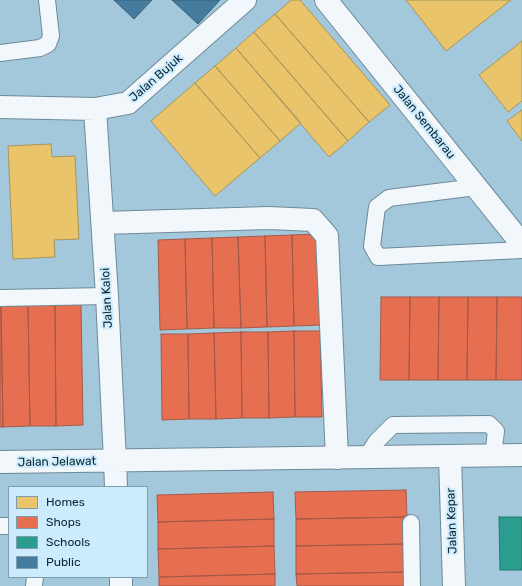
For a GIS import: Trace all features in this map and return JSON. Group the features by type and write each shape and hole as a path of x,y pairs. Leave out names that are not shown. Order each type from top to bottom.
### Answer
{"street":[{"name":"Jalan Bujuk","path":"0,107 96,109 128,103 245,0"},
{"name":"Jalan Sembarau","path":"326,0 522,244"},
{"name":"Jalan Kaloi","path":"96,109 116,486"},
{"path":"103,223 269,218 313,220 327,236 337,458"},
{"name":"Jalan Jelawat","path":"0,462 522,455"},
{"name":"Jalan Kepar","path":"450,456 454,586"}],"lane":[{"path":"0,53 40,48 48,44 51,36 47,0"},
{"path":"476,186 389,198 377,207 372,246 378,256 522,250"},
{"path":"0,298 107,296"},
{"path":"370,458 376,442 393,425 489,424 496,431 493,456"},
{"path":"411,522 412,586"}],"building: Homes":[{"path":"291,0 300,0 390,105 369,122 275,14"},
{"path":"406,0 511,0 446,51"},
{"path":"275,14 369,122 348,141 254,32"},
{"path":"254,32 348,141 329,157 236,48"},
{"path":"522,41 522,101 508,112 479,75"},
{"path":"236,48 301,123 280,141 215,66"},
{"path":"215,66 280,141 260,158 195,83"},
{"path":"195,83 260,158 215,196 151,121"},
{"path":"522,110 522,141 507,121"},
{"path":"51,144 52,157 75,156 79,239 54,240 55,257 13,259 8,146"}],"building: Shops":[{"path":"318,234 321,325 294,326 292,235"},
{"path":"292,235 294,326 267,327 265,236"},
{"path":"265,236 267,327 241,328 238,237"},
{"path":"238,237 241,328 214,328 212,238"},
{"path":"212,238 214,328 187,329 185,239"},
{"path":"185,239 187,329 160,330 158,240"},
{"path":"381,297 410,297 409,380 380,380"},
{"path":"410,297 439,297 438,380 409,380"},
{"path":"439,297 468,297 467,380 438,380"},
{"path":"468,297 497,297 496,380 467,380"},
{"path":"497,297 522,297 522,380 496,380"},
{"path":"55,304 81,304 83,425 56,426"},
{"path":"55,304 56,426 30,426 28,305"},
{"path":"1,305 3,427 0,427"},
{"path":"1,305 28,305 30,426 3,427"},
{"path":"294,331 295,417 269,418 268,332"},
{"path":"294,331 320,331 322,417 295,417"},
{"path":"241,332 242,418 216,419 214,333"},
{"path":"241,332 268,332 269,418 242,418"},
{"path":"214,333 216,419 189,419 188,334"},
{"path":"161,334 188,334 189,419 162,420"},
{"path":"406,490 407,517 296,519 295,492"},
{"path":"273,492 274,519 158,522 157,495"},
{"path":"407,517 407,544 296,546 296,519"},
{"path":"274,519 274,546 158,549 158,522"},
{"path":"407,544 407,572 296,574 296,546"},
{"path":"274,546 275,574 159,577 158,549"},
{"path":"407,572 408,586 297,586 296,574"},
{"path":"275,574 275,586 159,586 159,577"}],"building: Schools":[{"path":"499,517 522,517 522,570 500,570"}],"building: Public":[{"path":"114,0 152,0 134,19"},
{"path":"172,0 220,0 198,24"}]}
